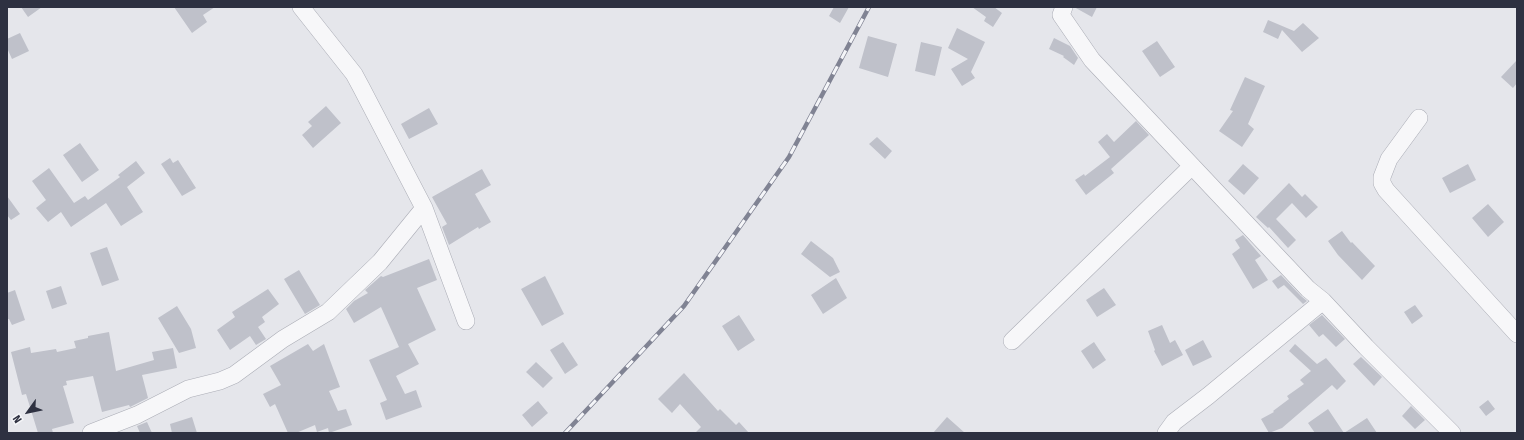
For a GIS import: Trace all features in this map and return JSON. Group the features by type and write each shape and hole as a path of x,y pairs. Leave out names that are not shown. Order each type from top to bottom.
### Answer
{"street":[{"path":"301,7 354,74 424,208 466,321"},
{"path":"1064,7 1061,15 1092,60 1308,289 1323,301 1366,347 1452,433"},
{"path":"1419,118 1390,159 1382,177 1382,183 1386,190 1517,334"},
{"path":"1012,341 1192,166"},
{"path":"91,433 137,415 188,389 220,381 234,375 283,339 328,312 380,262 424,208"},
{"path":"1166,433 1174,422 1208,396 1323,301"}],"building":[{"path":"21,7 42,7 28,17"},
{"path":"174,7 215,7 203,15 207,22 192,33"},
{"path":"834,7 849,7 840,23 829,16"},
{"path":"972,7 994,7 1002,13 993,27 984,21 986,17"},
{"path":"1074,7 1097,7 1092,17"},
{"path":"1268,20 1294,31 1303,23 1319,38 1302,52 1282,30 1278,39 1263,32"},
{"path":"957,28 985,42 971,72 975,78 962,86 951,69 968,59 948,48"},
{"path":"20,33 29,51 12,59 7,48 7,39"},
{"path":"868,36 897,44 888,77 859,68"},
{"path":"1054,38 1070,46 1078,58 1074,65 1063,57 1064,56 1049,49"},
{"path":"1157,41 1175,67 1160,77 1142,51"},
{"path":"921,42 942,47 935,76 915,71"},
{"path":"1517,60 1517,83 1513,88 1501,77"},
{"path":"1245,77 1265,86 1248,124 1254,129 1242,147 1219,131 1233,111 1230,110"},
{"path":"326,106 341,123 313,148 302,135 312,126 308,122"},
{"path":"429,108 438,124 409,139 401,124"},
{"path":"1136,121 1149,135 1111,169 1114,173 1086,195 1075,180 1084,174 1085,176 1110,157 1098,142 1107,134 1114,142"},
{"path":"877,137 892,151 885,159 869,144"},
{"path":"80,143 99,170 82,182 63,155"},
{"path":"170,158 173,163 178,160 196,188 182,196 161,164"},
{"path":"136,161 145,173 127,187 143,212 121,226 106,203 71,227 61,212 48,222 36,208 46,200 32,181 49,168 74,203 85,196 88,200 120,177 118,175"},
{"path":"1243,164 1259,178 1244,195 1228,181"},
{"path":"1468,164 1476,180 1450,193 1442,178"},
{"path":"482,169 491,185 475,194 491,222 479,229 478,227 449,245 442,227 447,224 432,197"},
{"path":"1289,183 1302,197 1305,194 1318,207 1306,218 1292,203 1276,219 1296,240 1288,248 1269,227 1268,228 1256,217"},
{"path":"7,196 20,214 11,220 7,215"},
{"path":"1488,204 1504,222 1488,237 1472,218"},
{"path":"1342,231 1351,243 1352,242 1375,266 1362,280 1338,255 1328,241"},
{"path":"1243,235 1261,256 1255,260 1268,280 1253,289 1232,254 1240,248 1235,240"},
{"path":"811,241 833,258 840,272 830,277 801,254"},
{"path":"107,247 119,280 102,286 90,253"},
{"path":"429,259 437,280 417,288 436,330 408,344 419,364 396,376 405,394 416,390 422,407 386,420 380,403 387,400 369,360 399,347 381,307 354,323 346,309 354,301 368,293 365,290 381,276 383,277"},
{"path":"299,270 320,305 305,314 284,279"},
{"path":"1281,275 1307,301 1303,304 1284,285 1278,289 1272,281"},
{"path":"545,276 564,314 542,326 521,289"},
{"path":"836,278 847,298 823,314 811,295"},
{"path":"61,286 67,304 52,309 46,291"},
{"path":"1104,288 1116,305 1097,317 1086,300"},
{"path":"268,289 279,304 262,317 265,322 258,327 266,339 256,345 250,336 230,350 217,330 235,317 232,312"},
{"path":"15,290 25,320 12,325 9,319 7,319 7,293"},
{"path":"1415,305 1423,316 1412,324 1404,312"},
{"path":"177,306 191,329 196,348 179,353 158,318"},
{"path":"739,315 755,340 738,351 722,326"},
{"path":"1322,315 1345,339 1336,347 1323,334 1319,337 1309,325"},
{"path":"1162,325 1170,343 1175,340 1183,355 1162,366 1154,351 1155,350 1148,331"},
{"path":"109,332 116,371 154,360 152,352 173,348 177,368 142,375 148,398 130,407 129,405 102,412 93,376 66,381 67,385 63,386 74,423 52,429 53,433 38,433 26,394 22,395 11,352 30,347 31,353 56,349 57,352 76,348 74,341 88,338 88,336"},
{"path":"1203,340 1212,357 1193,366 1185,350"},
{"path":"563,342 578,365 565,374 550,350"},
{"path":"1094,342 1106,360 1093,369 1081,351"},
{"path":"308,344 313,351 324,344 340,387 329,391 338,411 346,409 352,425 329,433 328,428 317,432 315,425 296,433 288,433 275,404 270,407 263,394 281,385 270,366"},
{"path":"1295,344 1317,364 1326,358 1346,381 1337,390 1332,385 1282,428 1269,433 1261,419 1274,412 1273,411 1289,399 1287,396 1304,384 1300,380 1311,371 1289,351"},
{"path":"1361,357 1382,377 1374,386 1353,364"},
{"path":"536,362 553,378 543,388 526,372"},
{"path":"684,373 718,411 720,409 736,425 739,422 749,433 695,433 701,427 680,404 672,413 658,399"},
{"path":"1488,400 1495,409 1486,416 1479,407"},
{"path":"538,401 548,413 532,427 522,415"},
{"path":"1411,406 1425,420 1415,429 1402,416"},
{"path":"1328,409 1344,433 1315,433 1308,423"},
{"path":"192,417 197,433 172,433 170,424"},
{"path":"947,417 965,433 933,433"},
{"path":"1367,418 1377,433 1344,433"},
{"path":"147,422 152,433 140,433 137,426"}],"railway":[{"path":"565,433 684,306 789,157 869,7"}]}
